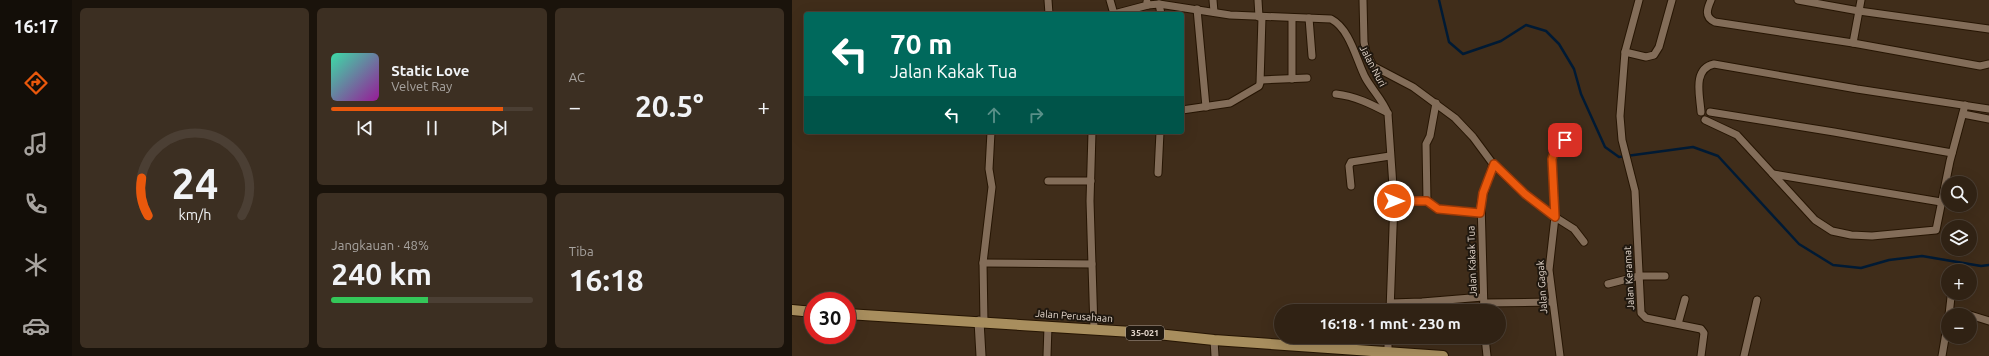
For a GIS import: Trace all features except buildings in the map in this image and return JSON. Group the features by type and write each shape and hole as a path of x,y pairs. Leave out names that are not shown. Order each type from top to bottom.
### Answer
{"main road":[{"path":"792,310 804,311"},
{"name":"Jalan Perusahaan","path":"856,314 982,321 1214,340 1443,356"}],"street":[{"path":"1048,0 1049,12"},
{"path":"1110,0 1113,12"},
{"path":"1213,0 1214,12"},
{"path":"1184,110 1230,103 1258,86 1261,80 1260,17 1258,0"},
{"path":"1363,0 1362,55 1373,66 1413,87 1436,103 1461,124 1494,164 1525,194 1555,217 1574,229 1584,242"},
{"name":"Jalan Keramat","path":"1639,0 1625,52 1620,116 1622,140 1635,191 1642,315 1646,318 1699,328 1703,331 1704,338 1701,356"},
{"path":"1625,52 1646,57 1654,54 1659,47 1672,0"},
{"path":"1711,0 1707,14 1708,18 1715,22 1853,43 1980,66 1989,64"},
{"path":"1798,0 1859,11 1989,29"},
{"path":"1853,43 1860,0"},
{"name":"Jalan Nuri","path":"1120,12 1147,2 1260,17 1331,19 1337,22 1362,55 1365,76 1388,113 1394,201 1391,303"},
{"path":"1159,4 1161,12"},
{"path":"1197,9 1206,107"},
{"path":"1292,18 1292,79"},
{"path":"1309,18 1312,56"},
{"path":"1773,174 1941,202 1936,230 1872,236 1851,235 1832,231 1815,220 1737,135 1701,117 1699,78 1705,67 1714,64 1989,109"},
{"path":"1261,80 1307,78"},
{"path":"1336,94 1348,95 1363,100 1388,113"},
{"path":"1427,201 1426,144 1430,136 1436,103"},
{"path":"1947,176 1965,105"},
{"path":"1701,112 1706,110 1710,112 1834,132 1952,154"},
{"path":"1705,120 1710,117 1710,112"},
{"path":"1963,114 1989,119"},
{"name":"Jalan Gagak","path":"1560,356 1552,302 1550,258 1555,217 1552,154 1556,147 1573,133"},
{"path":"981,356 980,346 983,264 992,187 989,169 991,134"},
{"path":"1092,134 1091,181 1094,329"},
{"path":"1158,173 1160,134"},
{"path":"1351,186 1349,166 1351,162 1390,156"},
{"name":"Jalan Kakak Tua","path":"1484,304 1480,213 1483,193 1494,164"},
{"path":"1048,181 1091,181"},
{"path":"1394,201 1427,201 1438,209 1480,213"},
{"path":"983,264 1092,264"},
{"path":"1608,284 1639,276 1665,276"},
{"path":"1678,324 1685,299"},
{"path":"1744,356 1757,300"},
{"path":"1391,303 1422,302 1484,304 1552,302"},
{"path":"1977,317 1989,321"},
{"path":"1047,356 1048,326"},
{"path":"1214,340 1215,356"},
{"path":"1388,344 1388,351"},
{"path":"1486,344 1487,356"},
{"path":"1944,356 1945,344"},
{"path":"980,346 986,356"}],"waterway":[{"path":"1439,0 1449,42 1463,54 1501,41 1526,25 1546,31 1559,44 1574,69 1581,94 1605,147 1619,157 1693,147 1718,156 1799,244 1833,265 1861,268 1889,260 1922,256 1981,266 1989,265"}],"route":[{"path":"1394,201 1427,201 1438,209 1480,213 1483,193 1494,164 1525,194 1555,217 1552,180 1552,154 1556,147 1565,140"}]}
